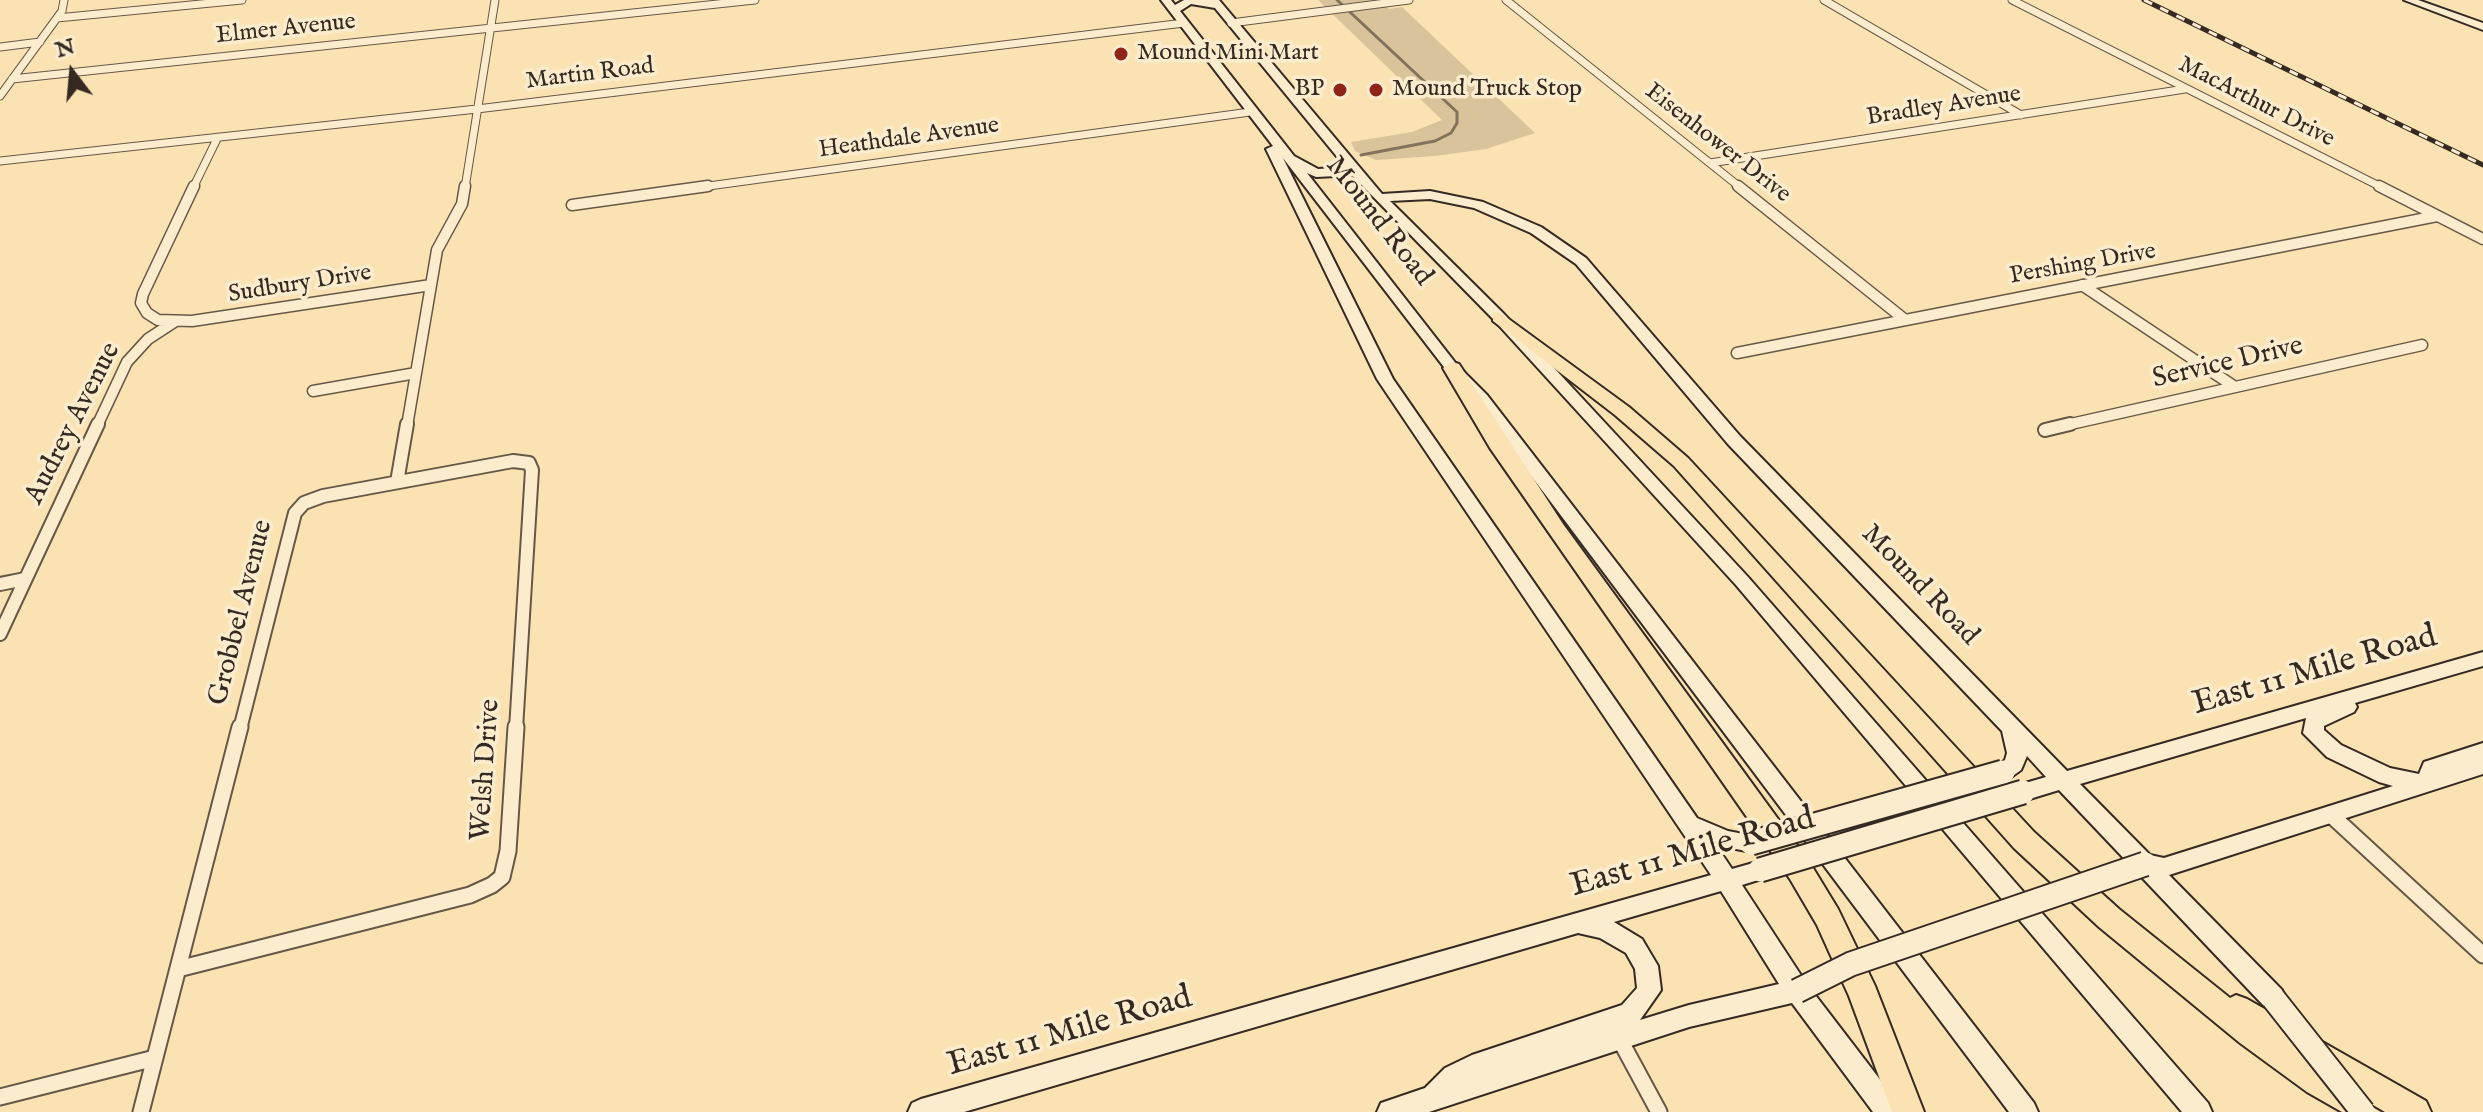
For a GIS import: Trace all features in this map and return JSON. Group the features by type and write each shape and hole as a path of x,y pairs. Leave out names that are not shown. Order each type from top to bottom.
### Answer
{"highway":[{"path":"1499,317 1622,411 1681,462 2024,840 2149,953 2318,1081 2372,1112"},
{"path":"1452,368 1547,517 1800,871 1828,918 1864,996 1908,1112"},
{"path":"2203,992 2256,1018 2415,1112"}],"main road":[{"name":"Mound Road","path":"1166,0 1250,112 1452,368 1481,398 2025,1112"},
{"path":"2409,0 2483,27"},
{"path":"1174,10 1189,1 1215,2"},
{"name":"Mound Road","path":"1215,2 1349,166 1499,317 1742,581 2199,1112"},
{"name":"Mound Road","path":"1266,132 1281,173 1385,379 1727,880 1797,991 1889,1112"},
{"path":"1277,145 1305,169 1316,173 1337,172 1349,166"},
{"name":"Mound Road","path":"1379,198 1423,195 1467,202 1527,225 1576,256 1734,440 2273,998 2363,1112"},
{"name":"East 11 Mile Road","path":"921,1112 2483,659"},
{"path":"2368,692 2342,711 2314,722 2313,733 2328,747 2368,768 2426,784"},
{"path":"1688,823 1716,837 1751,843 2003,772 2014,764 2017,753 2011,726"},
{"path":"2426,784 2431,768 2483,751"},
{"path":"1390,1112 1619,1038 1797,991 1851,964 2145,864 2164,867 2483,766"},
{"path":"1431,1100 1454,1077 1481,1063 1611,1021 1631,1013 1642,1001 1649,990 1649,979 1646,966 1634,946 1606,929 1577,922"}],"street":[{"path":"0,96 65,6 64,0"},
{"path":"57,18 242,0"},
{"path":"397,482 438,246 459,215 495,0"},
{"name":"Elmer Avenue","path":"12,79 755,0"},
{"path":"1231,23 1409,0"},
{"name":"Eisenhower Drive","path":"1506,0 1904,319"},
{"path":"1824,0 2021,115"},
{"name":"MacArthur Drive","path":"2012,0 2483,239"},
{"name":"Martin Road","path":"0,161 477,109 1184,23"},
{"path":"0,47 40,42"},
{"name":"Bradley Avenue","path":"1710,163 2185,89"},
{"name":"Heathdale Avenue","path":"572,205 1250,112"},
{"path":"174,322 147,313 141,303 143,294 217,139"},
{"name":"Pershing Drive","path":"1737,353 2437,216"},
{"name":"Sudbury Drive","path":"174,322 431,285"},
{"path":"2082,285 2235,387"},
{"name":"Audrey Avenue","path":"0,634 127,362 148,339 174,322"},
{"name":"Service Drive","path":"2045,430 2422,345"},
{"path":"313,391 416,373"},
{"name":"Welsh Drive","path":"178,969 470,895 492,885 507,865 531,465 513,461 397,482"},
{"name":"Grobbel Avenue","path":"141,1112 295,513 304,503 317,498 397,482"},
{"path":"0,584 25,579"},
{"path":"2330,814 2483,955"},
{"path":"1619,1038 1659,1112"},
{"path":"0,1097 155,1058"}],"shaded area":[{"path":"1318,0 1380,0 1389,9 1402,7 1535,133 1486,149 1435,156 1376,160 1355,151 1351,142 1412,132 1442,120"}],"waterway":[{"path":"1337,0 1457,112 1457,123 1451,133 1435,141 1361,155"}],"railway":[{"path":"2144,0 2483,165"}],"place":[{"name":"Mound Mini Mart","path":"1121,54"},
{"name":"BP","path":"1340,90"},
{"name":"Mound Truck Stop","path":"1376,90"}]}
